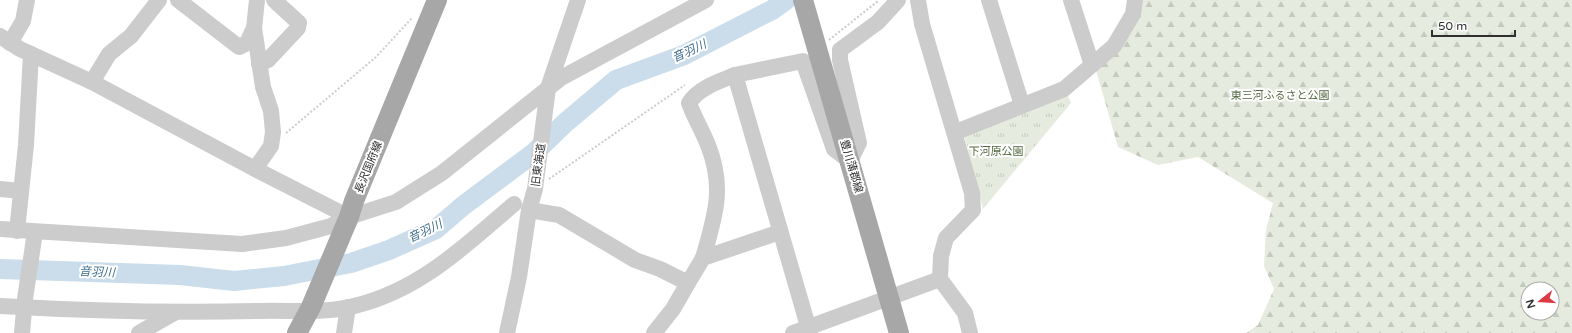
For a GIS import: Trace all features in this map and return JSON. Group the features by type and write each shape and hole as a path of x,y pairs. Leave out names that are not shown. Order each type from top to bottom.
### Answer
{"main road":[{"name":"長沢国府線","path":"297,333 310,309 347,222 354,201 437,0"},
{"name":"豊川蒲郡線","path":"803,0 899,333"}],"street":[{"path":"27,0 23,21 5,40 31,54 92,82 255,169 347,222"},
{"path":"92,82 109,54 131,36 159,0"},
{"path":"178,0 239,47 247,43 254,28"},
{"path":"255,169 271,146 273,132 271,111 263,86 254,28 257,0"},
{"path":"259,64 268,60 298,28 299,23 274,0"},
{"name":"旧東海道","path":"507,333 519,277 529,210 536,182 547,93 578,0"},
{"path":"0,229 35,234 242,244 286,238 347,222 396,202 442,173 547,93 561,78 706,0"},
{"path":"661,331 703,258 717,210 716,172 707,144 689,103 693,97 713,84 735,75 803,61 834,149 850,161 859,144 840,60 840,50 878,22 898,0"},
{"path":"918,0 922,24 956,132 972,193 973,210 946,238 941,256 940,279 965,313 970,333"},
{"path":"989,0 1022,105"},
{"path":"1071,0 1092,65"},
{"path":"956,132 1064,89 1114,46 1133,14 1135,0"},
{"path":"17,231 26,145 31,54"},
{"path":"735,75 809,330"},
{"path":"0,189 21,191"},
{"path":"0,306 25,303 174,313 348,307 384,296 414,282 441,266 514,204"},
{"path":"529,210 559,215 634,260 660,269 688,283"},
{"path":"703,258 780,232"},
{"path":"22,333 35,234"},
{"path":"793,333 809,330 940,279"},
{"path":"344,333 348,307"},
{"path":"149,331 174,313"}],"path":[{"path":"816,44 879,0"},
{"path":"271,146 376,57 415,15"},
{"path":"536,182 686,84"}],"green space":[{"name":"東三河ふるさと公園","path":"1140,0 1572,0 1572,333 1246,333 1258,325 1274,289 1264,266 1266,230 1273,203 1198,157 1158,165 1118,147 1096,70"},
{"name":"下河原公園","path":"1067,94 1071,103 983,209 964,135"}],"waterway":[{"name":"音羽川","path":"0,269 180,275 234,281 284,276 351,263 389,250 436,229 464,205 535,152 565,123 616,80 684,55 772,10 786,0"}]}
